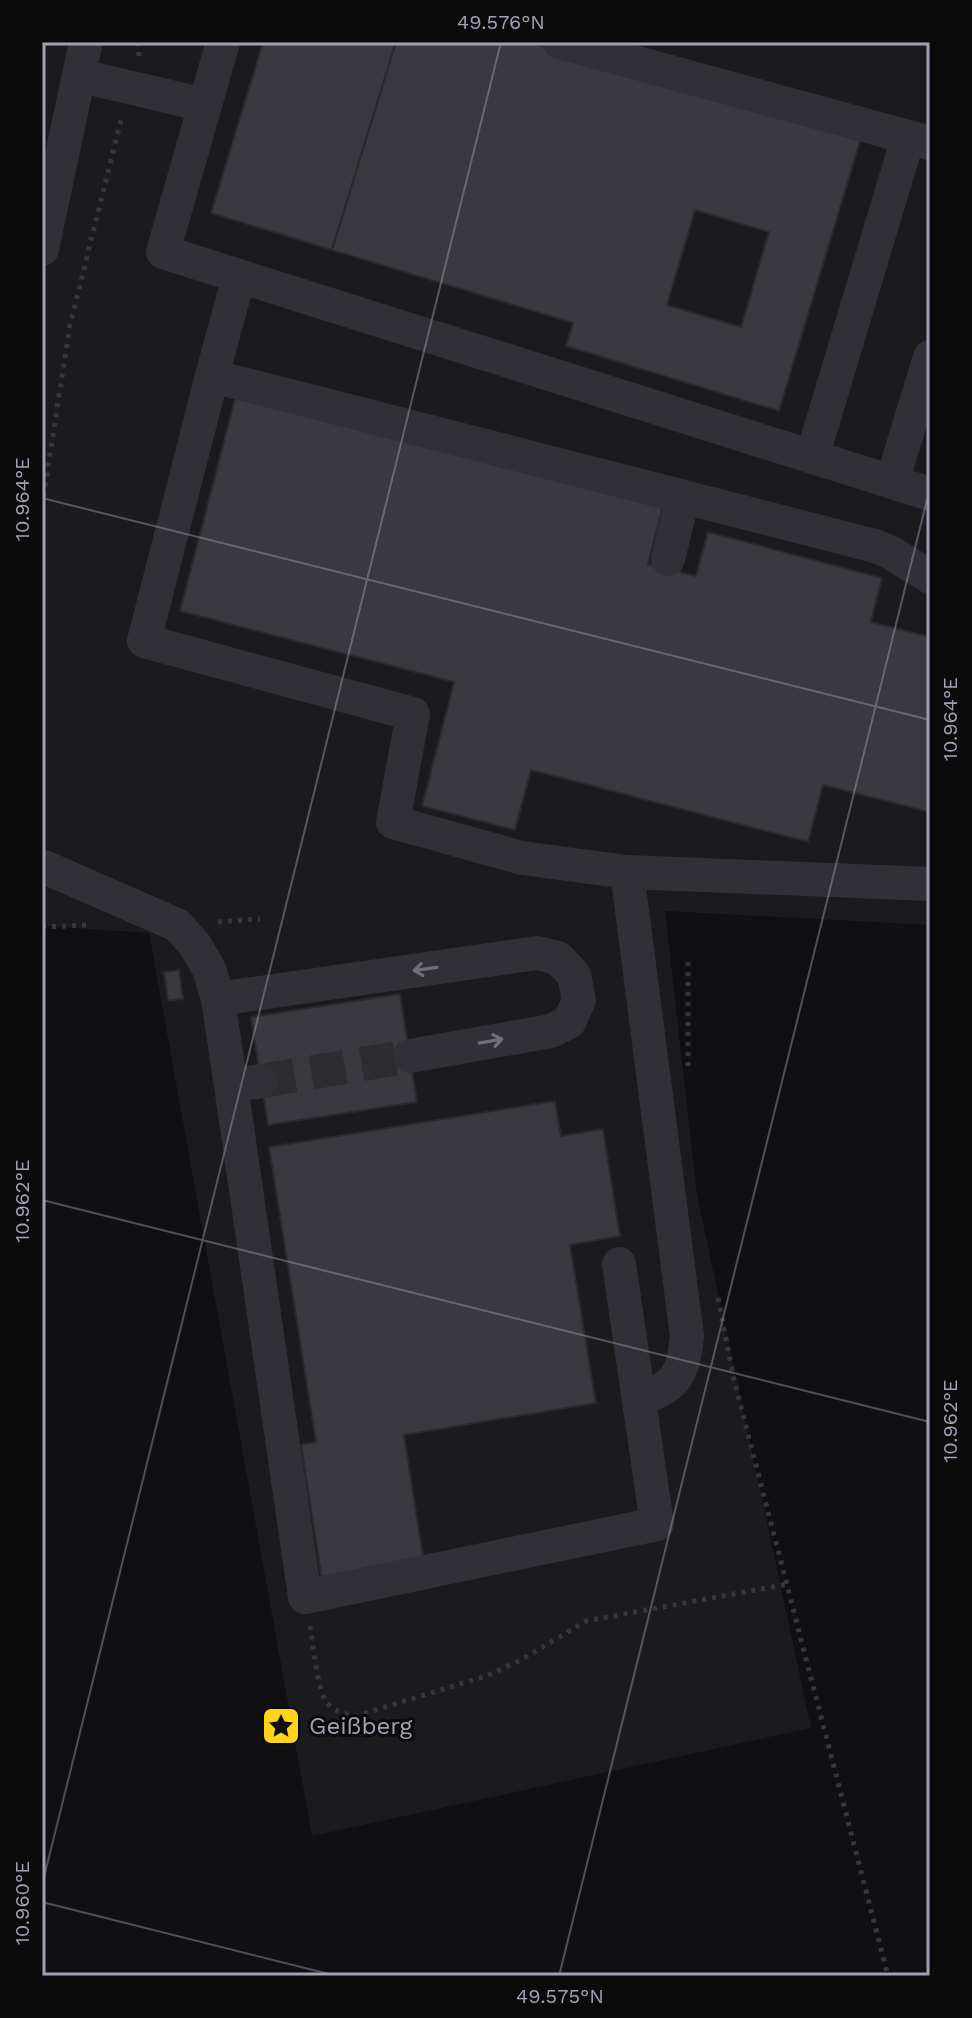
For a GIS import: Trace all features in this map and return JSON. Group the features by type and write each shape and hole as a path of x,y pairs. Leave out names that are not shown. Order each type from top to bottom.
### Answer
{"street":[{"path":"42,249 86,42"},
{"path":"223,42 163,252 930,494"},
{"path":"560,42 919,141 812,457"},
{"path":"81,76 205,105"},
{"path":"239,276 144,641 413,714 393,822 522,858 627,872 930,884"},
{"path":"892,482 930,357"},
{"path":"212,376 875,546 930,577"},
{"path":"668,559 683,497"},
{"path":"42,866 177,925 195,945 209,969 246,1083 305,1597 657,1524 619,1264"},
{"path":"627,872 687,1336 684,1364 673,1383 657,1393 640,1398"},
{"path":"218,999 537,953 558,958 574,975 579,1000 569,1022 551,1031 410,1056"}],"path":[{"path":"42,506 70,325 140,55 138,42"},
{"path":"688,959 688,1079"},
{"path":"716,1286 734,1380 888,1976"},
{"path":"305,1597 327,1703 339,1712 356,1716 486,1676 521,1660 586,1621 788,1584"}],"shaded area":[{"path":"42,42 930,42 930,925 665,911 697,1195 811,1728 312,1836 149,933 42,926"}],"building":[{"path":"263,42 396,42 332,250 211,213"},
{"path":"396,42 528,42 861,138 779,411 566,346 573,323 332,250","holes":["695,210 769,232 741,327 667,305"]},
{"path":"238,387 665,498 648,564 696,576 708,532 882,578 871,622 930,637 930,812 823,785 808,842 531,770 515,830 422,806 454,682 180,611"},
{"path":"179,970 183,999 168,1001 164,972"},
{"path":"400,994 417,1102 268,1125 251,1017"},
{"path":"555,1101 561,1136 603,1129 620,1236 570,1245 596,1403 404,1435 424,1563 322,1580 301,1445 316,1442 269,1147"}],"tunnel":[{"path":"261,1081 410,1056"}],"place":[{"name":"Geißberg","path":"281,1726"}]}
